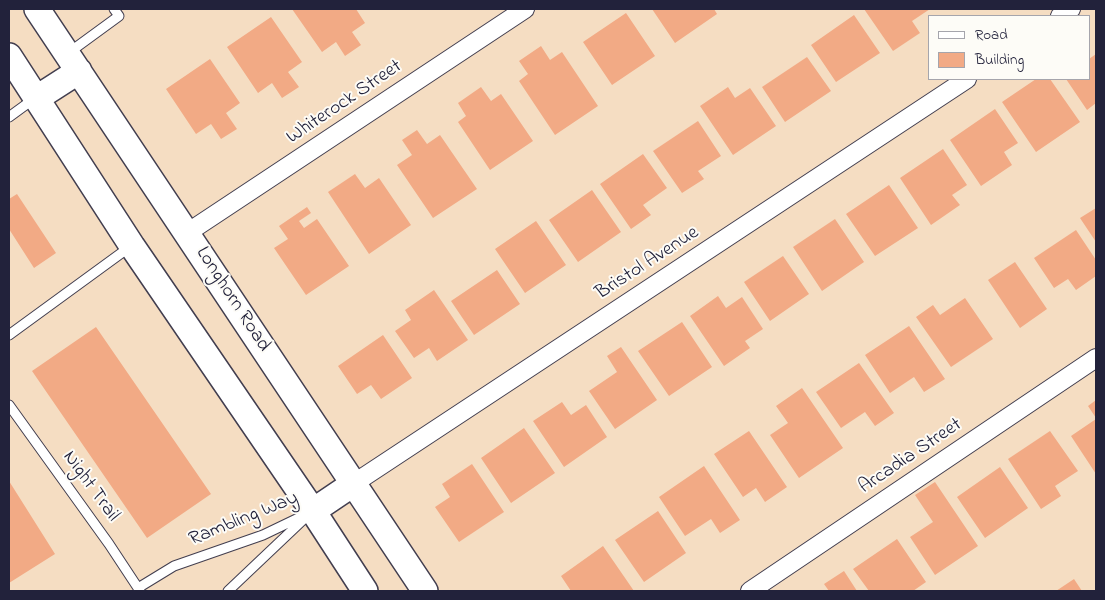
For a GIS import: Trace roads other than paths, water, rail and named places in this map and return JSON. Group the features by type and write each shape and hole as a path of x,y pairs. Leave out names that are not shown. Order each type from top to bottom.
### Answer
{"main road":[{"name":"Longhorn Road","path":"37,9 425,591"},
{"path":"9,56 132,246 313,511 365,591"},
{"path":"37,98 73,63"},
{"path":"313,511 353,484"}],"street":[{"name":"Whiterock Street","path":"187,233 525,9"},
{"name":"Bristol Avenue","path":"353,484 965,80"},
{"name":"Arcadia Street","path":"750,591 1096,358"}],"lane":[{"path":"73,63 119,16 114,9"},
{"path":"9,117 37,98"},
{"path":"9,335 132,246"},
{"name":"Night Trail","path":"9,405 139,589"},
{"name":"Rambling Way","path":"139,589 174,566 263,535 313,511"},
{"name":"Rambling Way","path":"228,591 313,511"}]}
